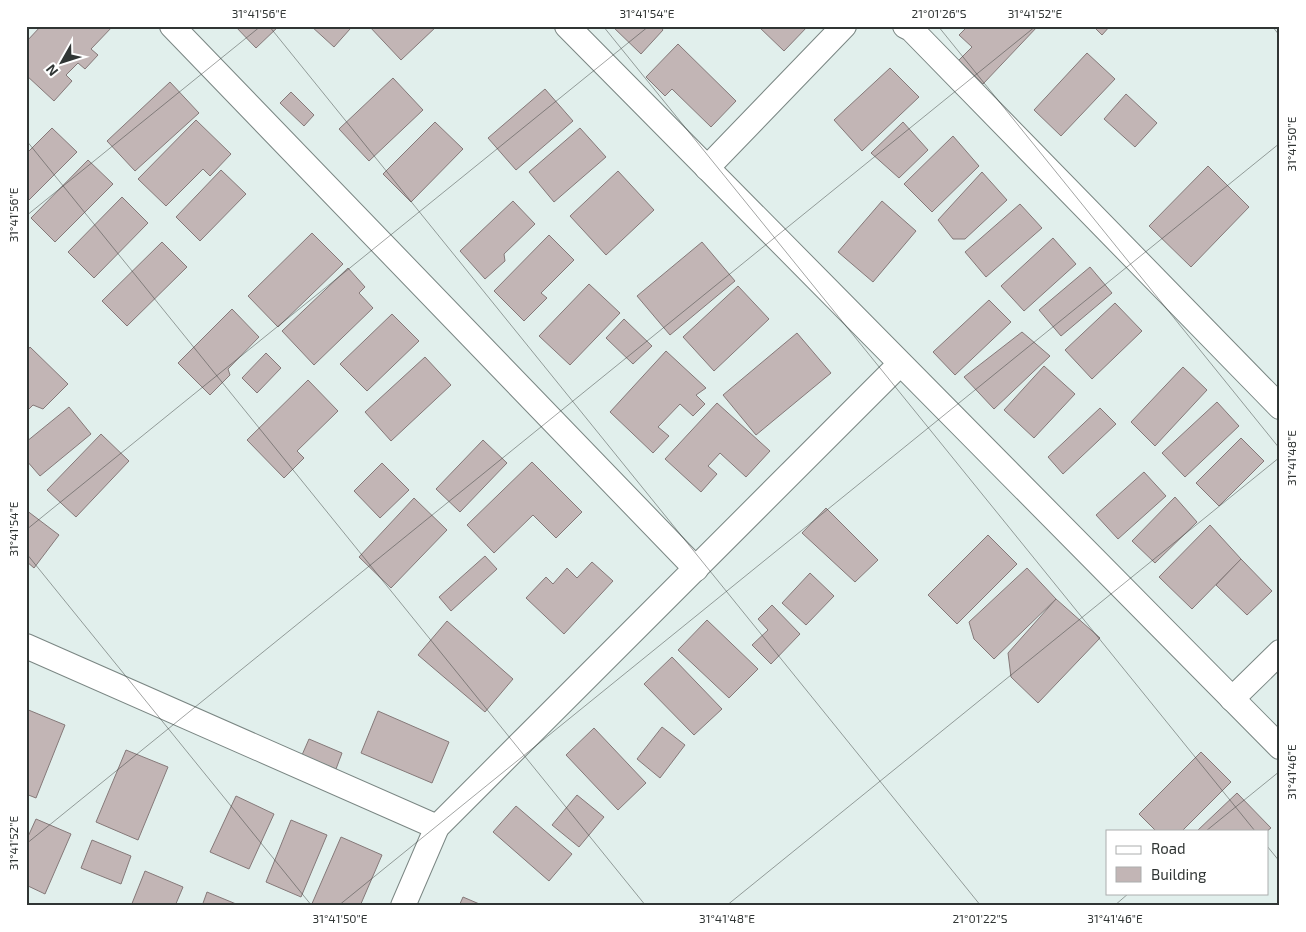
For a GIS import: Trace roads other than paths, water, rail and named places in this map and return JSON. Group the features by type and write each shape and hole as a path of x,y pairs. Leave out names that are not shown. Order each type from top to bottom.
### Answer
{"street":[{"path":"172,26 696,569"},
{"path":"566,26 1280,747"},
{"path":"707,168 844,26"},
{"path":"905,26 911,28 1280,407"},
{"path":"403,906 437,827 900,364"},
{"path":"26,646 437,827"},
{"path":"1232,700 1280,652"}]}
